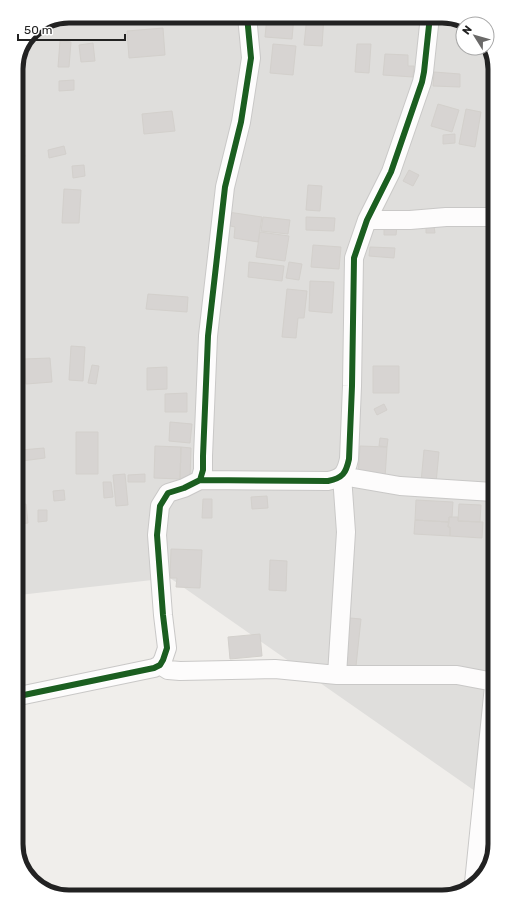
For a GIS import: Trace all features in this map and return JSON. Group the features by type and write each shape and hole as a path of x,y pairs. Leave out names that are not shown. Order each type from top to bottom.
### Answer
{"street":[{"path":"200,480 203,470 208,336 225,188 241,122 251,58 248,23"},
{"path":"23,695 154,668 160,665 167,648 157,535 160,506 168,493 184,488 200,480 328,481 342,476 347,469 349,459 352,386 354,258 367,220 391,172 422,82 429,23"},
{"path":"367,220 488,217"},
{"path":"342,476 400,486 488,492"},
{"path":"337,674 346,532 342,476"},
{"path":"160,665 168,670 180,671 275,669 337,674 457,675 488,681"},
{"path":"475,875 488,745"}],"shaded area":[{"path":"70,23 445,23 455,25 455,56 486,56 488,63 488,800 170,578 23,595 23,66 31,44 44,31 60,24"}],"building":[{"path":"266,23 293,23 292,39 265,37"},
{"path":"306,23 324,23 322,46 304,45"},
{"path":"163,28 165,55 129,58 127,31"},
{"path":"60,41 71,42 69,67 58,67"},
{"path":"93,43 95,61 81,62 79,45"},
{"path":"273,44 296,46 293,75 270,73"},
{"path":"357,44 371,44 369,73 355,72"},
{"path":"385,54 408,55 408,66 414,66 413,77 383,75"},
{"path":"434,72 460,74 460,87 433,86"},
{"path":"74,80 74,90 59,91 59,81"},
{"path":"438,104 459,110 452,132 431,126"},
{"path":"466,109 481,112 475,147 459,144"},
{"path":"172,111 175,131 144,134 142,114"},
{"path":"455,134 455,143 443,144 443,135"},
{"path":"64,146 66,154 49,158 48,150"},
{"path":"84,165 85,176 73,178 72,166"},
{"path":"409,170 419,175 413,186 403,181"},
{"path":"308,185 322,186 320,211 306,210"},
{"path":"64,189 81,190 79,223 62,223"},
{"path":"228,212 262,217 258,242 234,238 235,227 226,225"},
{"path":"263,217 290,220 288,234 261,231"},
{"path":"306,217 335,218 334,231 306,230"},
{"path":"384,225 397,226 396,235 384,235"},
{"path":"434,226 435,233 426,233 426,227"},
{"path":"260,232 289,236 285,261 256,257"},
{"path":"313,245 341,247 339,269 311,267"},
{"path":"370,247 395,248 394,258 369,256"},
{"path":"249,262 284,266 282,281 248,277"},
{"path":"289,262 302,264 299,280 286,278"},
{"path":"310,281 334,282 332,313 309,311"},
{"path":"287,289 307,291 304,318 298,318 296,338 282,337"},
{"path":"148,294 188,297 187,312 146,309"},
{"path":"71,346 85,347 83,381 69,380"},
{"path":"50,358 52,382 26,384 24,359"},
{"path":"92,365 99,366 96,384 88,383"},
{"path":"373,366 399,366 399,393 373,393"},
{"path":"167,367 167,389 147,390 147,368"},
{"path":"187,393 187,412 165,412 165,394"},
{"path":"384,404 387,410 377,415 374,409"},
{"path":"170,422 192,424 190,443 169,441"},
{"path":"76,432 98,432 98,474 76,474"},
{"path":"380,438 388,439 387,447 379,446"},
{"path":"155,446 181,447 180,479 154,478"},
{"path":"360,446 387,447 385,478 358,475"},
{"path":"181,447 191,448 190,479 180,479"},
{"path":"44,448 45,458 23,461 23,450"},
{"path":"424,450 439,452 436,483 421,482"},
{"path":"125,474 128,505 116,506 113,475"},
{"path":"145,474 145,482 128,482 128,475"},
{"path":"103,482 111,482 113,497 104,498"},
{"path":"64,490 65,500 54,501 53,491"},
{"path":"267,496 268,508 252,509 251,497"},
{"path":"203,499 212,499 212,518 202,518"},
{"path":"416,500 453,502 452,517 449,517 449,522 415,520"},
{"path":"23,504 26,504 28,523 23,524"},
{"path":"459,504 481,505 480,522 458,521"},
{"path":"38,510 47,510 47,521 38,522"},
{"path":"449,517 458,517 458,521 483,522 482,538 450,536 450,527 448,527"},
{"path":"415,520 449,522 448,527 450,527 450,536 414,534"},
{"path":"171,549 202,550 200,588 176,587 177,578 170,578"},
{"path":"270,560 287,561 286,591 269,590"},
{"path":"350,618 361,619 356,666 346,665"},
{"path":"260,634 262,656 230,659 228,637"}],"cycle path":[{"path":"200,480 203,470 208,336 225,187 241,122 251,58 248,23"},
{"path":"23,695 154,668 160,665 167,648 157,535 160,506 168,493 184,488 200,480 328,481 343,474 347,468 349,459 352,386 354,258 367,220 391,172 422,82 429,23"}]}
